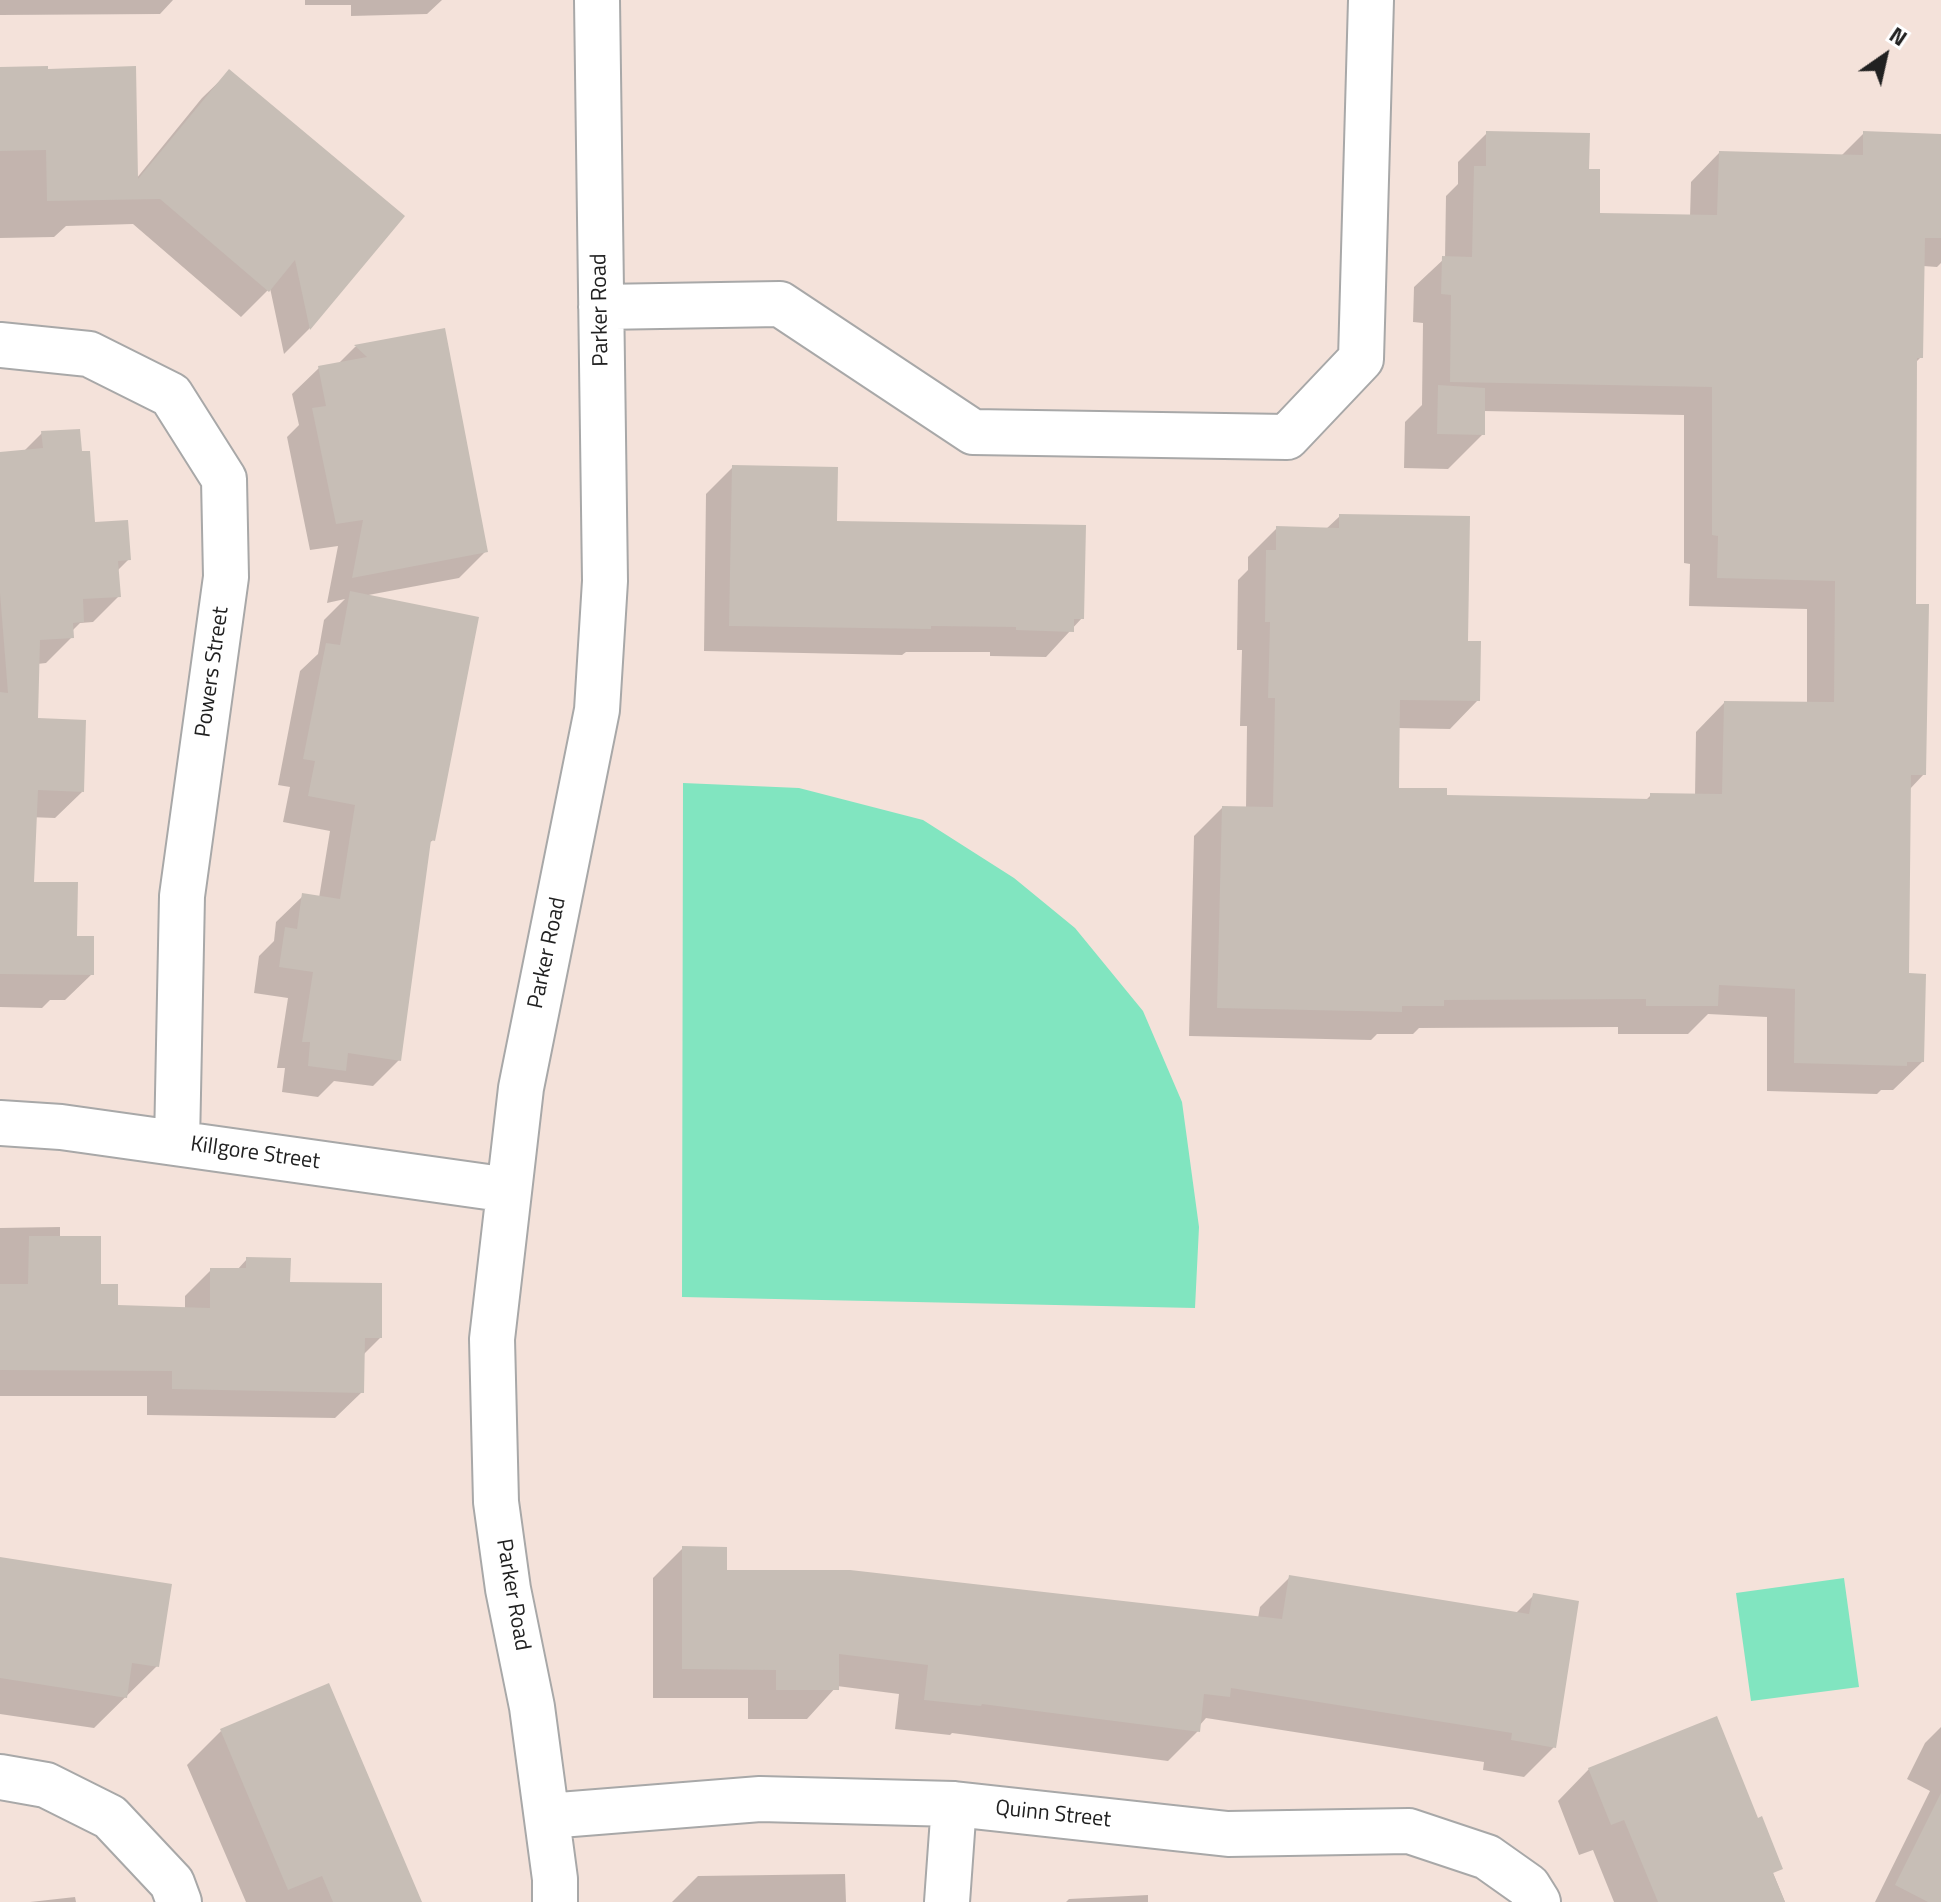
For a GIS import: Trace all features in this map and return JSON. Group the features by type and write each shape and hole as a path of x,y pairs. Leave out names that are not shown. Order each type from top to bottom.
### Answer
{"street":[{"name":"Parker Road","path":"555,1902 555,1879 532,1707 508,1589 496,1502 492,1339 521,1088 597,710 605,581 597,0"},
{"path":"601,307 780,304 973,432 1287,437 1361,359 1371,0"},
{"name":"Powers Street","path":"0,345 89,354 171,395 224,479 226,577 182,896 177,1143"},
{"name":"Killgore Street","path":"0,1123 61,1127 509,1190"},
{"path":"0,1777 46,1785 110,1817 172,1883 179,1902"},
{"name":"Quinn Street","path":"547,1816 760,1799 954,1804 1228,1834 1409,1831 1487,1857 1528,1886 1538,1902"},
{"path":"947,1902 954,1804"}],"shaded area":[{"path":"0,0 1941,0 1941,1902 0,1902"}],"green space":[{"path":"683,783 799,788 923,820 1014,878 1075,928 1143,1011 1182,1102 1199,1227 1195,1308 682,1297"},
{"path":"1844,1578 1859,1687 1751,1701 1736,1593"}],"building":[{"path":"48,66 48,69 136,66 138,179 229,69 405,216 310,330 295,260 269,292 160,199 47,201 46,150 0,151 0,67"},
{"path":"1486,131 1590,133 1589,169 1600,169 1600,213 1717,215 1719,151 1863,155 1863,131 1941,134 1941,238 1925,238 1923,358 1917,358 1916,604 1929,604 1926,775 1911,775 1909,973 1926,974 1924,1062 1907,1062 1907,1066 1794,1063 1795,989 1719,985 1718,1006 1646,1006 1646,999 1444,1000 1444,1006 1402,1006 1402,1012 1217,1008 1222,806 1273,807 1275,698 1268,698 1270,622 1265,622 1266,550 1276,550 1276,526 1339,528 1339,514 1470,516 1468,641 1481,641 1480,701 1400,700 1399,788 1447,788 1447,795 1650,799 1650,793 1722,794 1724,701 1834,702 1835,581 1717,578 1718,536 1712,535 1712,387 1450,382 1451,295 1441,294 1442,256 1472,257 1474,166 1486,166"},
{"path":"445,328 488,552 352,578 363,520 336,524 312,408 326,406 318,366 367,357 354,345"},
{"path":"1438,385 1485,388 1485,435 1437,434"},
{"path":"80,429 82,451 90,451 95,522 128,520 131,560 118,561 121,597 83,599 84,622 73,623 74,638 40,640 38,718 86,720 84,792 38,790 34,882 78,882 77,936 94,936 94,975 0,974 0,692 8,693 0,593 0,452 43,448 41,431"},
{"path":"732,465 838,467 837,521 1086,525 1084,619 1074,619 1074,632 1016,630 1016,627 729,626"},
{"path":"350,591 479,617 435,841 431,840 401,1061 348,1053 346,1071 308,1066 310,1042 302,1042 313,972 279,967 285,927 297,929 302,893 340,899 355,805 308,796 315,761 303,759 326,643 340,645"},
{"path":"29,1236 101,1236 101,1284 118,1284 118,1305 210,1308 210,1268 246,1268 246,1257 291,1258 290,1282 382,1283 382,1338 365,1338 364,1393 172,1389 172,1371 0,1370 0,1284 28,1284"},
{"path":"682,1546 727,1547 727,1570 850,1570 1282,1619 1289,1575 1529,1614 1533,1593 1579,1601 1556,1748 1511,1740 1512,1733 1231,1688 1230,1697 1204,1694 1200,1732 982,1704 924,1700 928,1665 839,1654 839,1690 776,1690 776,1670 682,1669"},
{"path":"0,1557 172,1584 159,1667 132,1663 127,1698 0,1678"},
{"path":"329,1683 422,1902 333,1902 322,1876 288,1890 220,1729"},
{"path":"1717,1716 1758,1818 1762,1816 1783,1869 1773,1873 1785,1902 1658,1902 1624,1820 1611,1825 1588,1768"},
{"path":"1941,1793 1941,1902 1928,1902 1895,1885"}]}
